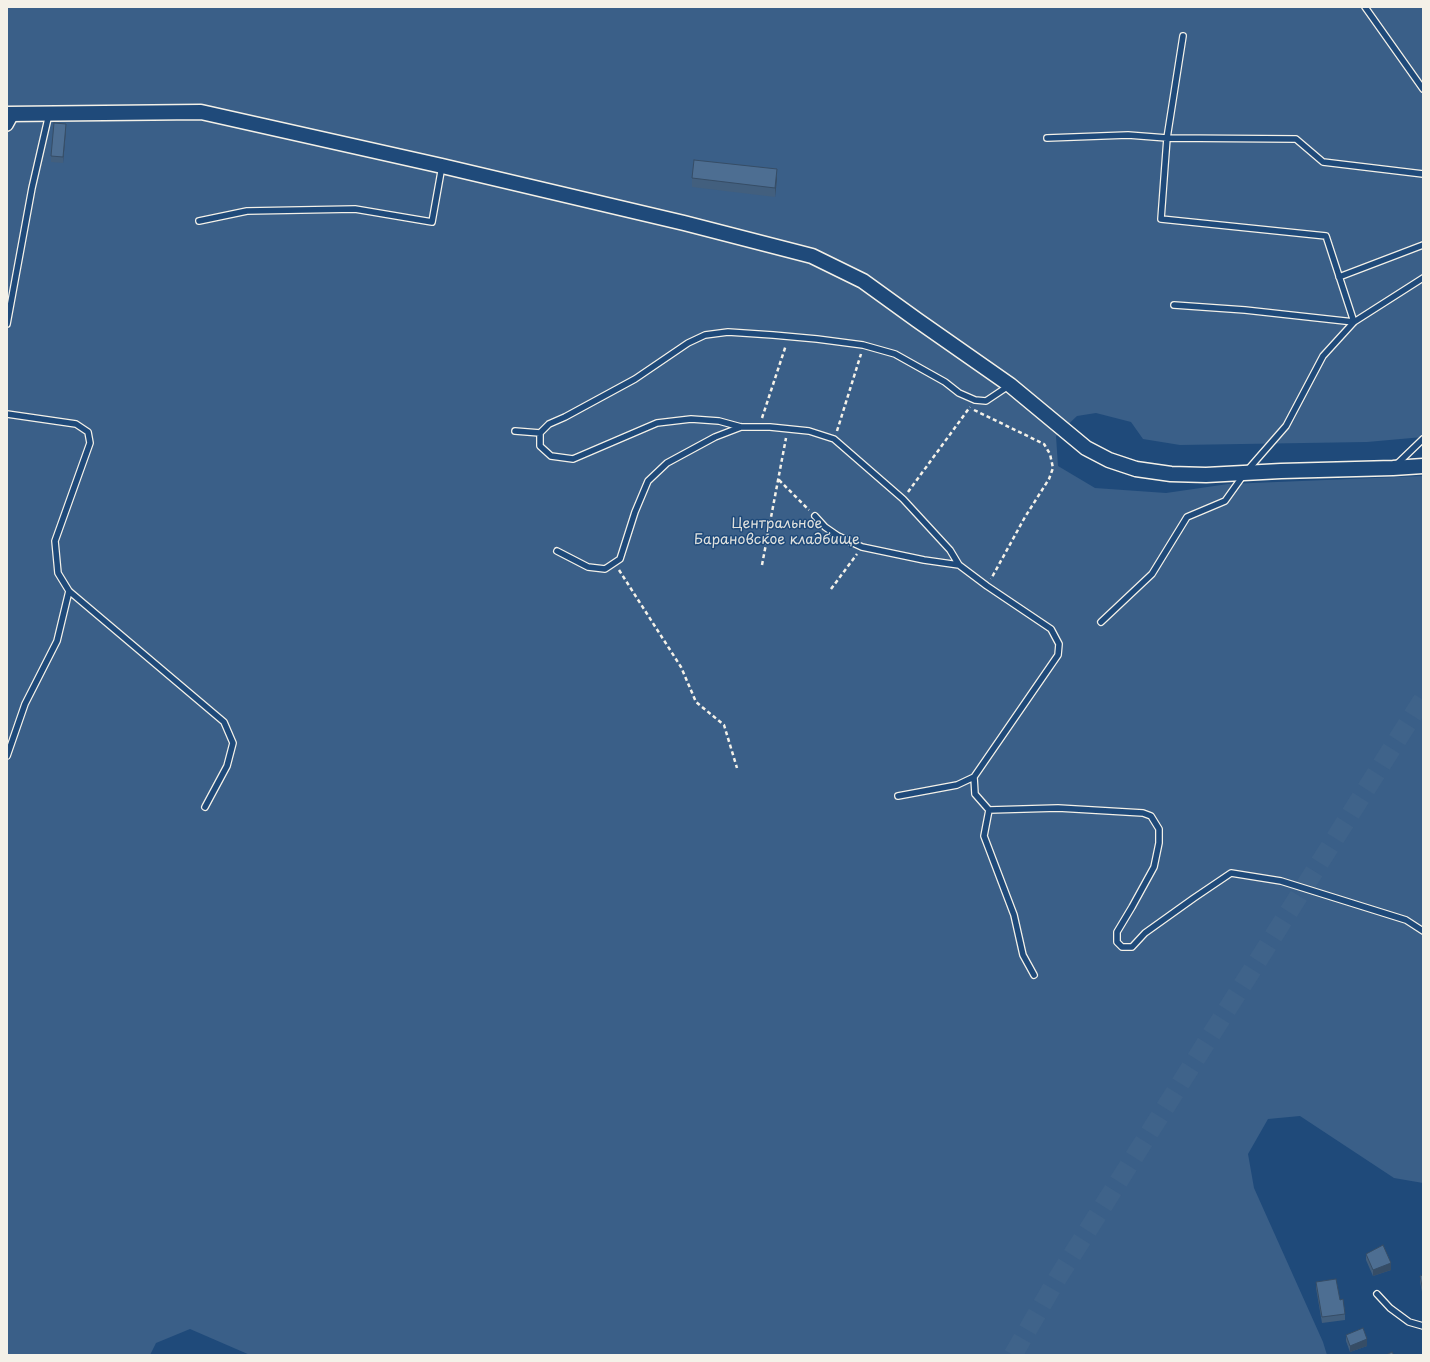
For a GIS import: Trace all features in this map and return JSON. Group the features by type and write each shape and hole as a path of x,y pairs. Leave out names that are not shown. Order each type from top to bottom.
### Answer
{"street":[{"path":"9,117 49,114 201,112 442,166 684,223 818,258 863,281 1010,385 1086,448 1109,460 1136,469 1171,474 1206,475 1423,466"}],"lane":[{"path":"1365,7 1423,89"},
{"path":"1183,36 1167,138 1161,219 1326,236 1354,322"},
{"path":"7,324 32,188 49,114"},
{"path":"1047,138 1128,135 1167,138 1296,139 1323,162 1423,174"},
{"path":"200,220 247,211 355,209 432,222 442,166"},
{"path":"1339,277 1423,245"},
{"path":"1101,622 1152,574 1187,517 1225,501 1244,473 1286,426 1323,356 1354,322 1423,278"},
{"path":"1174,305 1245,310 1354,322"},
{"path":"741,427 719,421 691,419 657,423 573,458 550,456 540,446 540,433 549,424 565,417 635,379 688,343 705,334 728,332 817,339 864,345 895,354 944,382 959,393 975,400 986,401 1010,385"},
{"path":"7,414 76,424 88,432 90,443 55,541 58,573 69,591 224,722 233,743 226,766 205,807"},
{"path":"557,551 588,567 605,569 620,559 634,512 648,481 667,463 714,437 741,427 759,426 809,431 834,439 903,499 950,550 959,565 987,586 1051,629 1059,644 1058,655 974,777 957,785 898,796"},
{"path":"515,431 540,433"},
{"path":"1393,468 1423,439"},
{"path":"815,516 824,527 838,536 862,547 924,560 959,565"},
{"path":"7,756 25,704 57,641 69,591"},
{"path":"974,777 975,794 989,810"},
{"path":"989,810 1058,808 1143,813 1151,816 1159,829 1159,843 1154,867 1117,932 1117,942 1122,947 1132,948 1145,933 1231,873 1281,881 1406,920 1423,931"},
{"path":"989,810 984,836 1014,915 1022,955 1034,975"},
{"path":"1377,1294 1390,1308 1409,1322 1423,1326"}],"path":[{"path":"759,426 789,337"},
{"path":"834,439 864,345"},
{"path":"903,499 975,400"},
{"path":"970,408 1044,444 1050,454 1052,468 1048,479 987,586"},
{"path":"762,565 788,429"},
{"path":"779,479 815,516"},
{"path":"831,589 862,547"},
{"path":"614,563 681,667 696,702 724,725 737,768"}],"green space":[{"name":"Центральное Барановское кладбище","path":"7,7 1423,7 1423,437 1367,442 1180,445 1143,439 1131,422 1096,413 1077,416 1056,436 1058,466 1095,488 1166,493 1228,484 1423,476 1423,1183 1394,1178 1300,1116 1268,1119 1248,1154 1254,1188 1323,1342 1327,1355 250,1355 190,1329 156,1343 150,1355 7,1355"}],"building":[{"path":"54,123 66,124 63,157 51,156"},
{"path":"694,160 777,169 775,188 692,178"},
{"path":"1383,1245 1391,1263 1373,1270 1366,1254"},
{"path":"1423,1275 1423,1291 1420,1276"},
{"path":"1336,1279 1340,1300 1343,1299 1345,1314 1322,1317 1316,1282"},
{"path":"1363,1328 1367,1339 1350,1346 1346,1335"},
{"path":"1392,1352 1394,1355 1386,1355"}],"tunnel":[{"path":"1013,1355 1057,1279 1423,699"}]}
